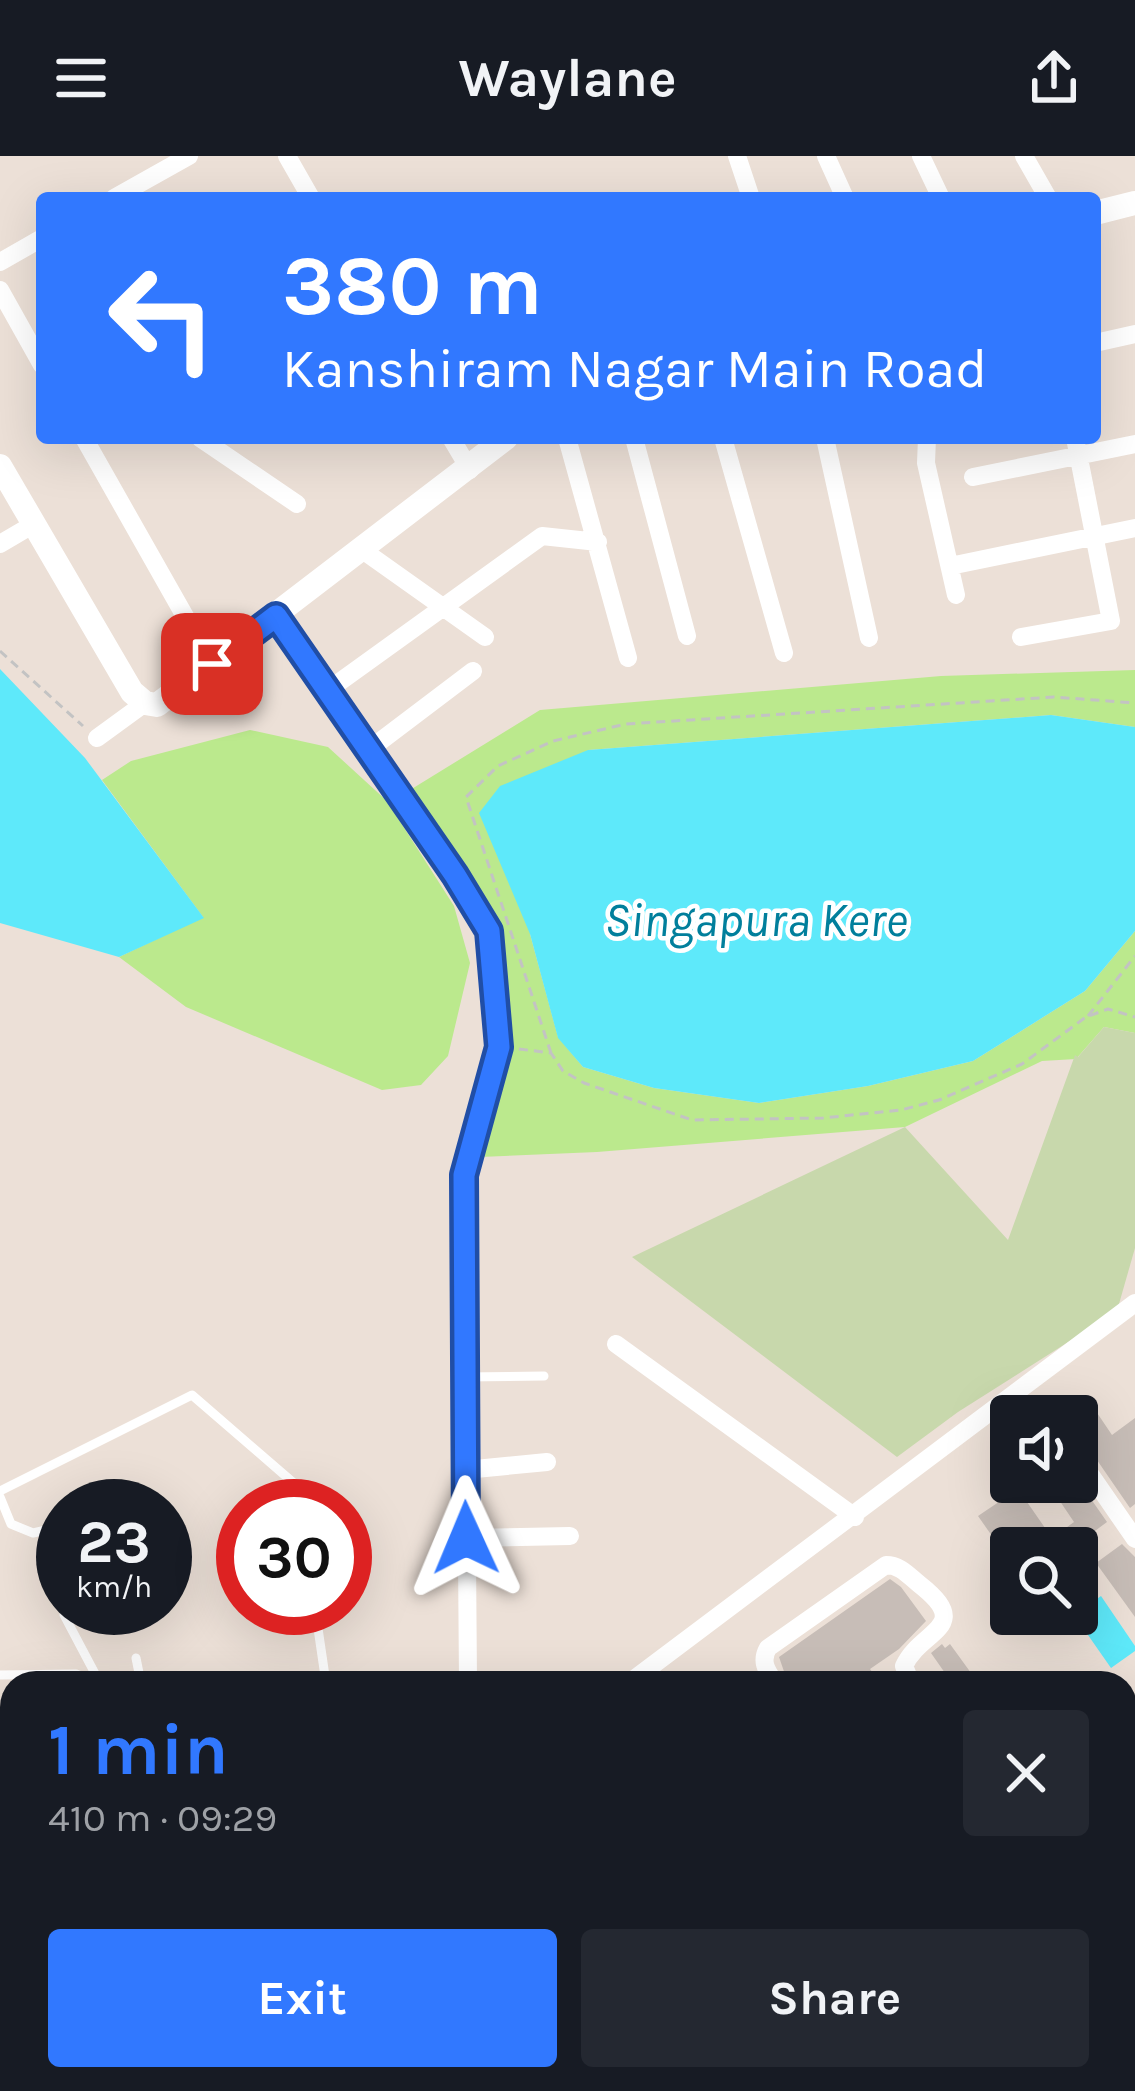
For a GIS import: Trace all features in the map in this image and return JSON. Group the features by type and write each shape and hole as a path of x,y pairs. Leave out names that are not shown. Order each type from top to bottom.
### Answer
{"street":[{"path":"125,192 190,156"},
{"path":"287,156 308,192"},
{"path":"736,156 749,192"},
{"path":"826,156 842,192"},
{"path":"921,156 938,192"},
{"path":"1024,156 1045,192"},
{"path":"1101,211 1135,202"},
{"path":"0,262 36,241"},
{"path":"0,290 36,335"},
{"path":"1101,342 1135,334"},
{"path":"87,444 212,664"},
{"path":"215,444 296,504"},
{"path":"455,444 470,470"},
{"path":"0,466 131,692 157,705 499,444"},
{"path":"569,444 628,658"},
{"path":"636,444 687,636"},
{"path":"725,444 784,652"},
{"path":"826,444 869,638"},
{"path":"927,444 926,463 956,595"},
{"path":"973,477 1077,447 1135,444"},
{"path":"1077,447 1112,621"},
{"path":"0,544 34,524"},
{"path":"950,566 1135,528"},
{"path":"327,691 542,536 598,542"},
{"path":"361,549 485,637"},
{"path":"1022,638 1135,615"},
{"path":"276,616 489,931 499,1047 464,1175 468,1671"},
{"path":"370,749 472,671"},
{"path":"97,738 145,703"},
{"path":"645,1671 1135,1303"},
{"path":"616,1345 855,1516"},
{"path":"465,1470 547,1462"},
{"path":"1098,1485 1135,1539"},
{"path":"466,1538 570,1536"},
{"path":"768,1671 764,1655 768,1648 886,1564 896,1565 937,1598 943,1609 937,1633 909,1655 906,1671"}],"lane":[{"path":"463,1377 544,1376"},
{"path":"36,1532 11,1524 0,1494 192,1395 289,1479"},
{"path":"74,1635 93,1671"},
{"path":"319,1635 324,1671"},
{"path":"136,1658 139,1671"}],"path":[{"path":"0,651 97,738"},
{"path":"1135,703 1054,697 626,724 553,741 498,766 466,796 551,1053 563,1071 584,1083 692,1120 823,1118 901,1110 939,1100 1022,1064 1086,1017 1135,956"},
{"path":"1086,1017 1108,1010 1135,1017"},
{"path":"499,1047 551,1053"}],"green space":[{"path":"1135,670 1135,727 1051,715 588,750 530,934 558,1037 583,1067 654,1088 759,1103 868,1086 973,1061 1085,991 1135,931 1135,1033 1104,1027 1076,1059 1042,1061 905,1127 480,1157 509,1025 496,931 450,843 410,790 540,710 941,676"},
{"path":"250,730 328,747 387,801 454,906 470,963 448,1056 421,1085 382,1090 186,1007 119,957 203,917 102,780 131,761"},
{"path":"1104,1027 1135,1033 1135,1248 1117,1311 958,1412 897,1457 632,1257 905,1127 1008,1240 1075,1055"}],"water":[{"path":"0,669 85,758 204,918 119,957 0,923"},
{"name":"Singapura Kere","path":"1051,715 1135,727 1135,931 1085,991 973,1061 868,1086 759,1103 654,1088 583,1067 558,1038 530,934 479,813 500,786 588,750"},
{"path":"1101,1596 1135,1646 1135,1651 1111,1668 1088,1635 1098,1635"}],"building":[{"path":"1098,1414 1112,1435 1135,1418 1135,1504 1130,1508 1098,1462"},
{"path":"997,1503 1028,1503 1044,1527 990,1527 990,1533 978,1516"},
{"path":"1061,1503 1094,1503 1107,1522 1098,1529 1067,1527 1074,1522"},
{"path":"1122,1544 1135,1557 1135,1617 1098,1566"},
{"path":"890,1579 926,1621 871,1671 784,1671 779,1657"},
{"path":"950,1644 970,1671 944,1671 931,1653"}],"route":[{"path":"212,664 276,616 489,931 499,1047 464,1175 466,1538"}]}
